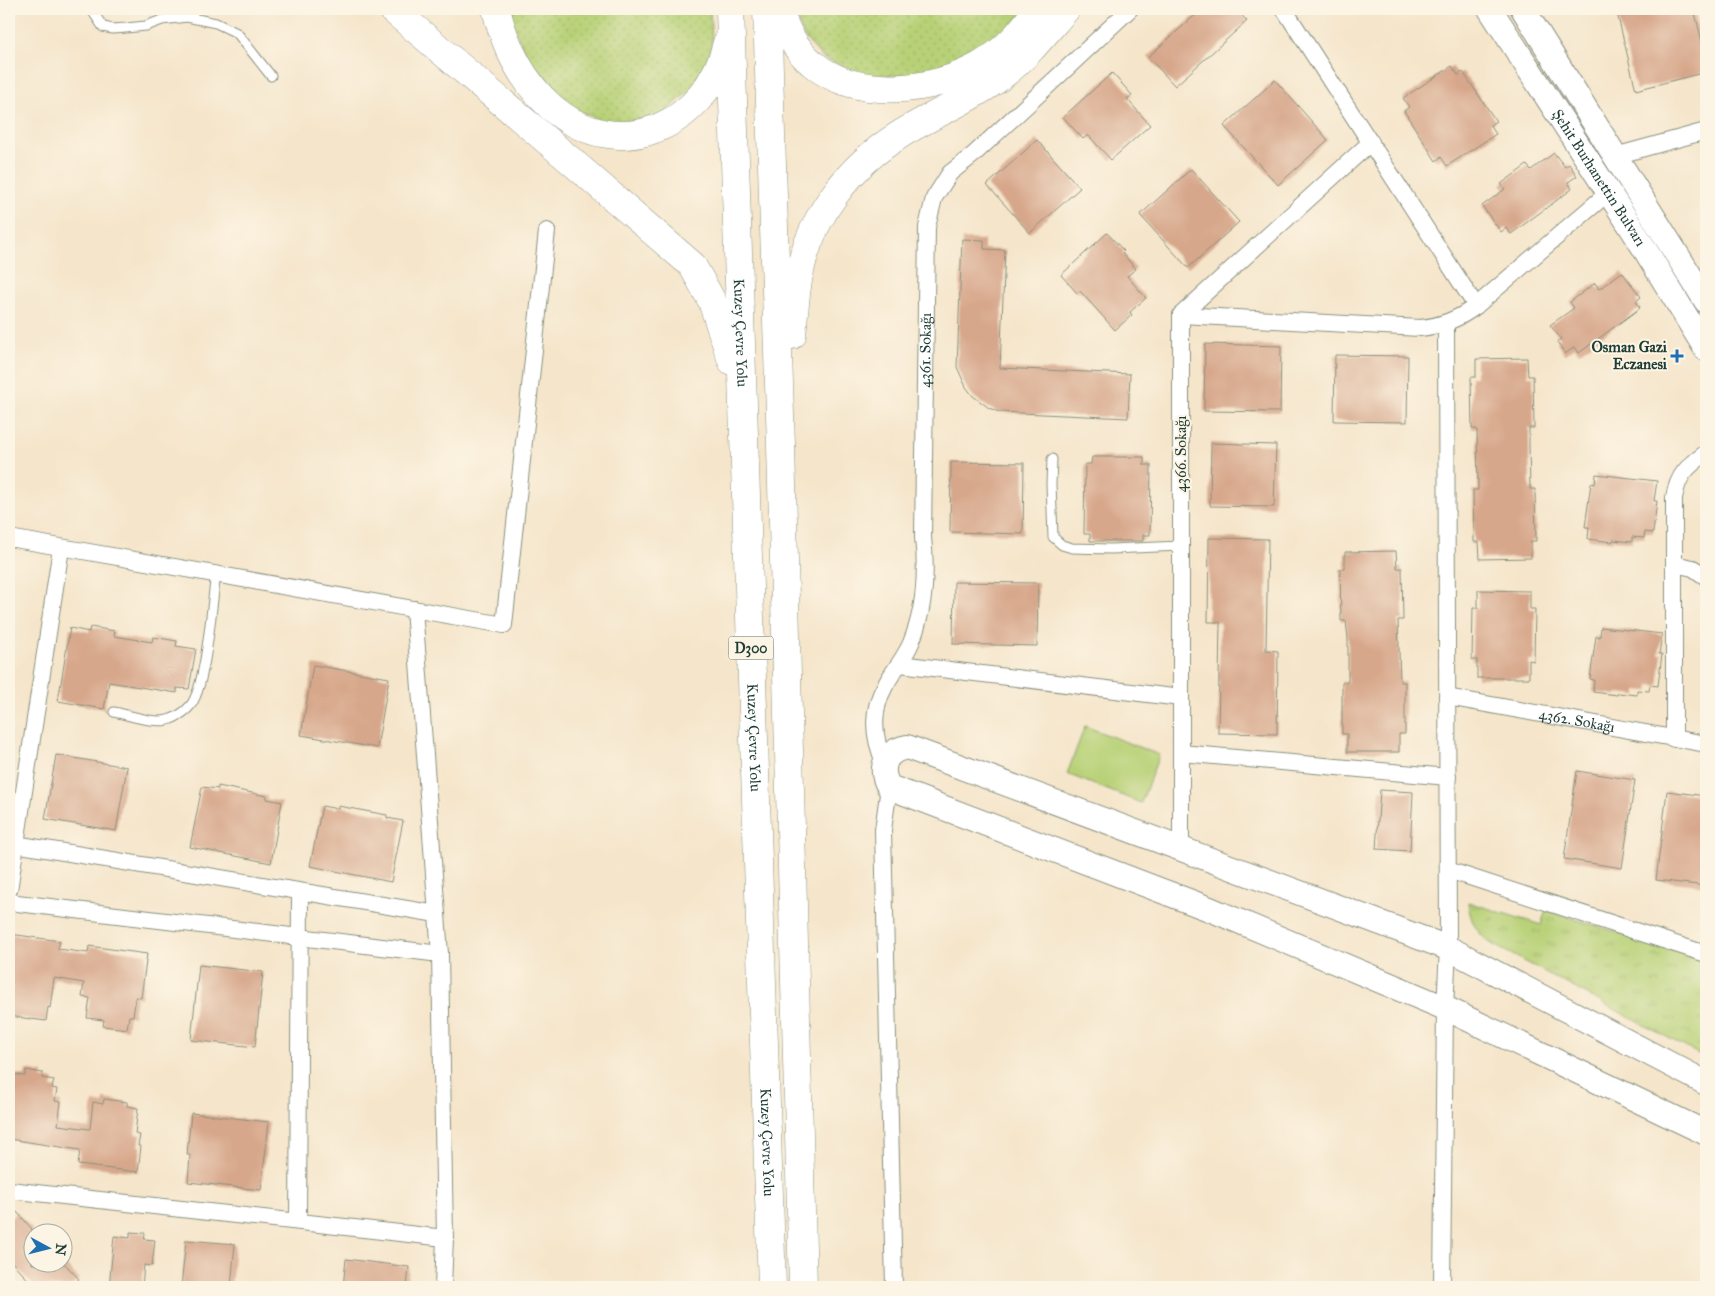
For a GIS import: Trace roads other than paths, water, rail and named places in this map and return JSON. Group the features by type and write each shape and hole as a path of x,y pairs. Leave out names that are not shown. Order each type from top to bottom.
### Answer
{"highway":[{"path":"392,9 692,265 712,301 742,390"},
{"path":"496,9 510,51 520,70 541,97 562,116 578,125 595,131 624,135 655,130 679,118 691,107 707,88 719,67 729,36 730,14"},
{"name":"Kuzey Çevre Yolu","path":"767,9 781,446 802,1287"},
{"path":"779,9 786,30 793,42 802,54 819,69 851,83 894,89 937,83 981,65 1007,44 1037,9"},
{"path":"781,446 799,274 809,241 832,199 854,170 882,147 982,89 1011,69 1031,50 1066,9"},
{"name":"Kuzey Çevre Yolu","path":"730,14 772,1287"}],"street":[{"name":"4361. Sokağı","path":"885,764 876,738 876,711 885,686 900,664 918,623 923,602 925,580 923,537 927,227 934,198 950,173 973,155 1130,9"},
{"path":"1284,9 1476,306"},
{"name":"Şehit Burhanettin Bulvarı","path":"1490,9 1609,192 1706,349"},
{"name":"Şehit Burhanettin Bulvarı","path":"1523,9 1706,301"},
{"path":"1181,315 1420,328 1446,323 1462,316 1476,306 1609,192 1615,156 1706,131"},
{"path":"1181,315 1370,142"},
{"path":"9,538 504,624 547,231"},
{"name":"4366. Sokağı","path":"1181,315 1181,849"},
{"path":"1442,1287 1445,1008 1448,948 1446,323"},
{"path":"1674,739 1674,498 1676,484 1682,474 1689,465 1706,453"},
{"path":"9,890 12,844 61,548"},
{"path":"1674,564 1693,568 1706,578"},
{"path":"414,609 440,954 445,1238 443,1287"},
{"path":"900,664 1181,698"},
{"name":"4362. Sokağı","path":"1447,697 1706,744"},
{"path":"894,1287 883,830 889,787 885,780 884,772 885,764 894,752 908,747 1448,948 1706,1083"},
{"path":"1181,753 1448,777"},
{"path":"889,787 1212,910 1445,1008 1706,1133"},
{"path":"12,844 437,914"},
{"path":"1448,870 1706,954"},
{"path":"298,1222 300,892"},
{"path":"9,902 440,954"},
{"path":"9,1190 445,1238"}],"lane":[{"path":"90,9 102,27 113,29 146,26 162,20 187,17 216,23 237,33 271,76"},
{"path":"1052,459 1053,537 1062,545 1072,548 1110,550 1181,546"},
{"path":"114,712 145,719 170,720 190,706 199,686 206,653 216,574"}],"place":[{"name":"Osman Gazi Eczanesi","path":"1677,356"}]}
